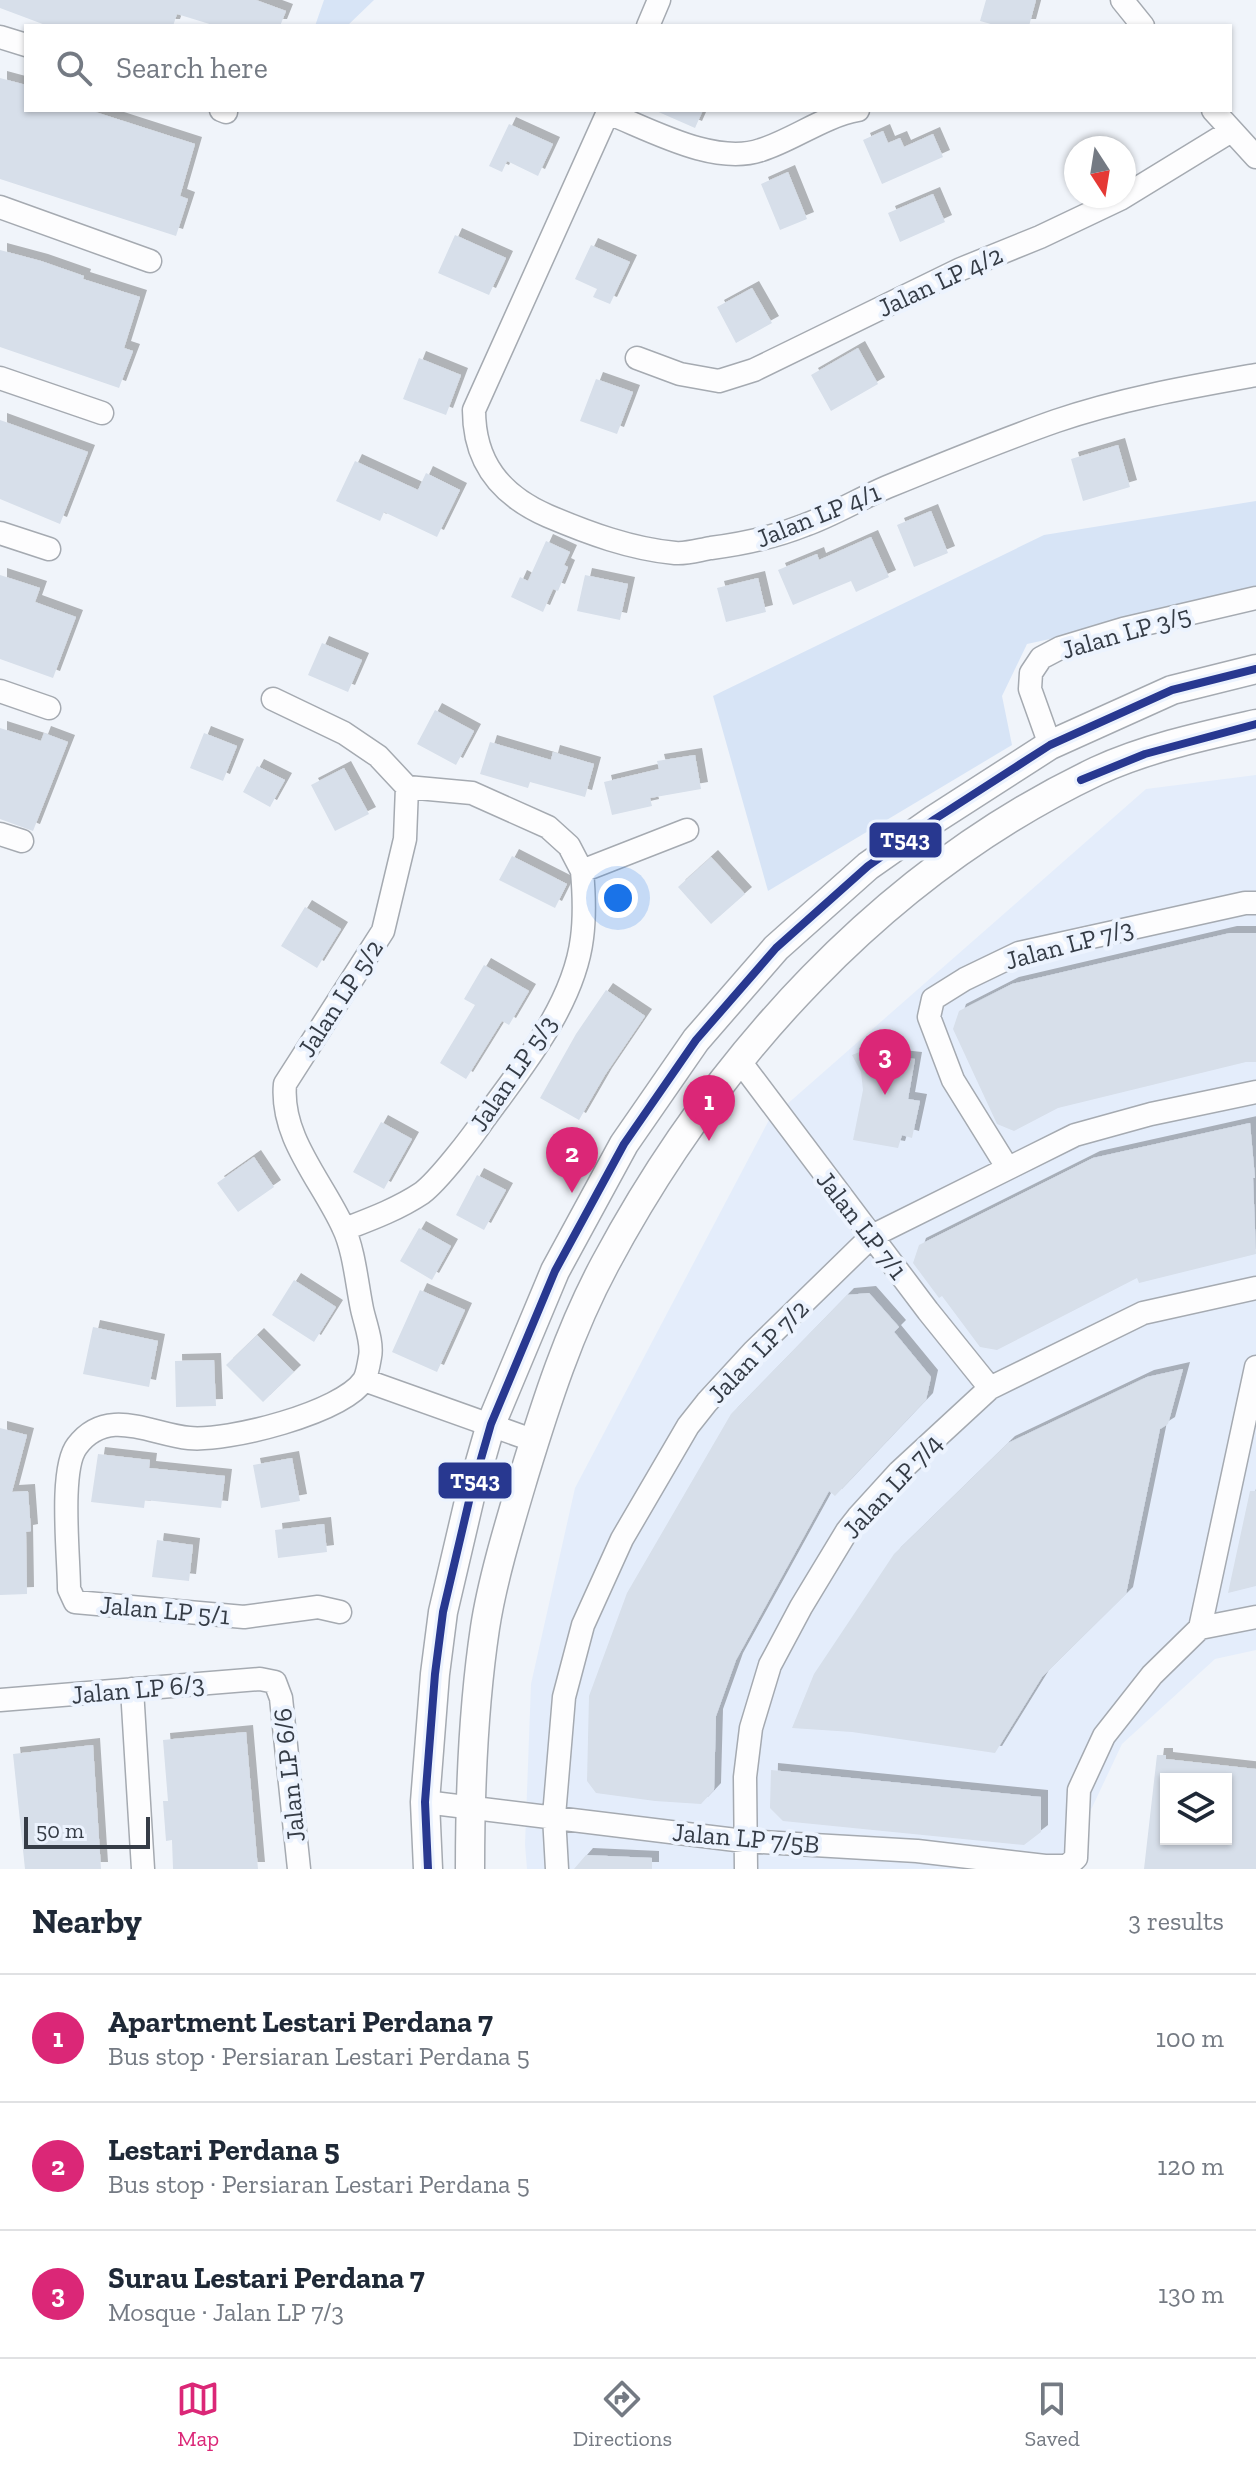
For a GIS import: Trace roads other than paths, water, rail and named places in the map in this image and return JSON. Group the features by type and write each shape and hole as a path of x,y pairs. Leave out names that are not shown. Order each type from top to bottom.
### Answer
{"main road":[{"path":"428,1869 425,1802 430,1723 443,1612 470,1497 491,1424 555,1271 624,1144 696,1040 776,948 868,866 1050,745 1172,690 1256,669"},
{"path":"470,1869 474,1722 485,1624 516,1502 558,1369 604,1266 660,1170 739,1060 809,982 891,904 985,834 1038,801 1101,769 1168,746 1256,724"}],"street":[{"path":"649,24 659,0"},
{"path":"1122,0 1141,24"},
{"path":"0,37 24,44"},
{"path":"609,112 707,151 735,155 759,151 853,112"},
{"name":"Jalan LP 4/1","path":"609,112 474,410 478,448 484,464 502,486 535,510 580,529 630,546 678,553 742,544 805,526 884,488 1059,420 1157,394 1256,375"},
{"path":"1215,112 1256,157"},
{"name":"Jalan LP 4/2","path":"637,358 680,374 719,381 754,370 961,269 1040,237 1120,199 1231,131"},
{"path":"0,207 150,261"},
{"path":"0,378 102,413"},
{"path":"0,533 49,549"},
{"name":"Jalan LP 3/5","path":"1050,745 1030,689 1031,673 1041,658 1060,648 1123,629 1256,598"},
{"path":"0,691 49,708"},
{"path":"273,699 344,733 378,756 407,787 472,793 548,827 569,846 582,871 687,830"},
{"name":"Jalan LP 5/2","path":"345,1229 302,1156 283,1102 285,1084 383,931 405,839 407,787"},
{"path":"0,834 22,841"},
{"name":"Jalan LP 5/3","path":"345,1229 389,1212 424,1191 474,1133 540,1043 566,990 579,953 585,909 582,871"},
{"name":"Jalan LP 7/3","path":"1007,1167 953,1080 929,1017 933,999 965,979 1019,953 1256,903"},
{"name":"Jalan LP 7/1","path":"739,1060 928,1311 990,1388"},
{"name":"Jalan LP 7/2","path":"557,1869 554,1816 564,1697 583,1625 622,1539 688,1426 707,1402 753,1352 872,1236 1075,1135 1151,1114 1256,1092"},
{"path":"345,1229 371,1354 364,1380 535,1441"},
{"name":"Jalan LP 7/4","path":"746,1869 745,1777 751,1728 770,1665 801,1607 858,1517 899,1472 990,1388 1143,1313 1256,1288"},
{"path":"1256,1367 1200,1628 1256,1617"},
{"name":"Jalan LP 5/1","path":"340,1612 318,1607 244,1617 75,1602 69,1589 67,1469 75,1448 91,1431 114,1423 190,1439 242,1434 302,1417 337,1401 364,1380"},
{"name":"Jalan LP 7/5B","path":"425,1802 744,1841 917,1851 1067,1866 1076,1858 1079,1790 1104,1736 1152,1675 1200,1628"},
{"name":"Jalan LP 6/3","path":"0,1700 260,1679 275,1682"},
{"name":"Jalan LP 6/6","path":"275,1682 281,1698 299,1869"},
{"path":"132,1689 143,1869"}],"place":[{"name":"Surau Lestari Perdana 7","path":"885,1095"},
{"name":"Apartment Lestari Perdana 7","path":"709,1141"},
{"name":"Lestari Perdana 5","path":"572,1193"}]}
